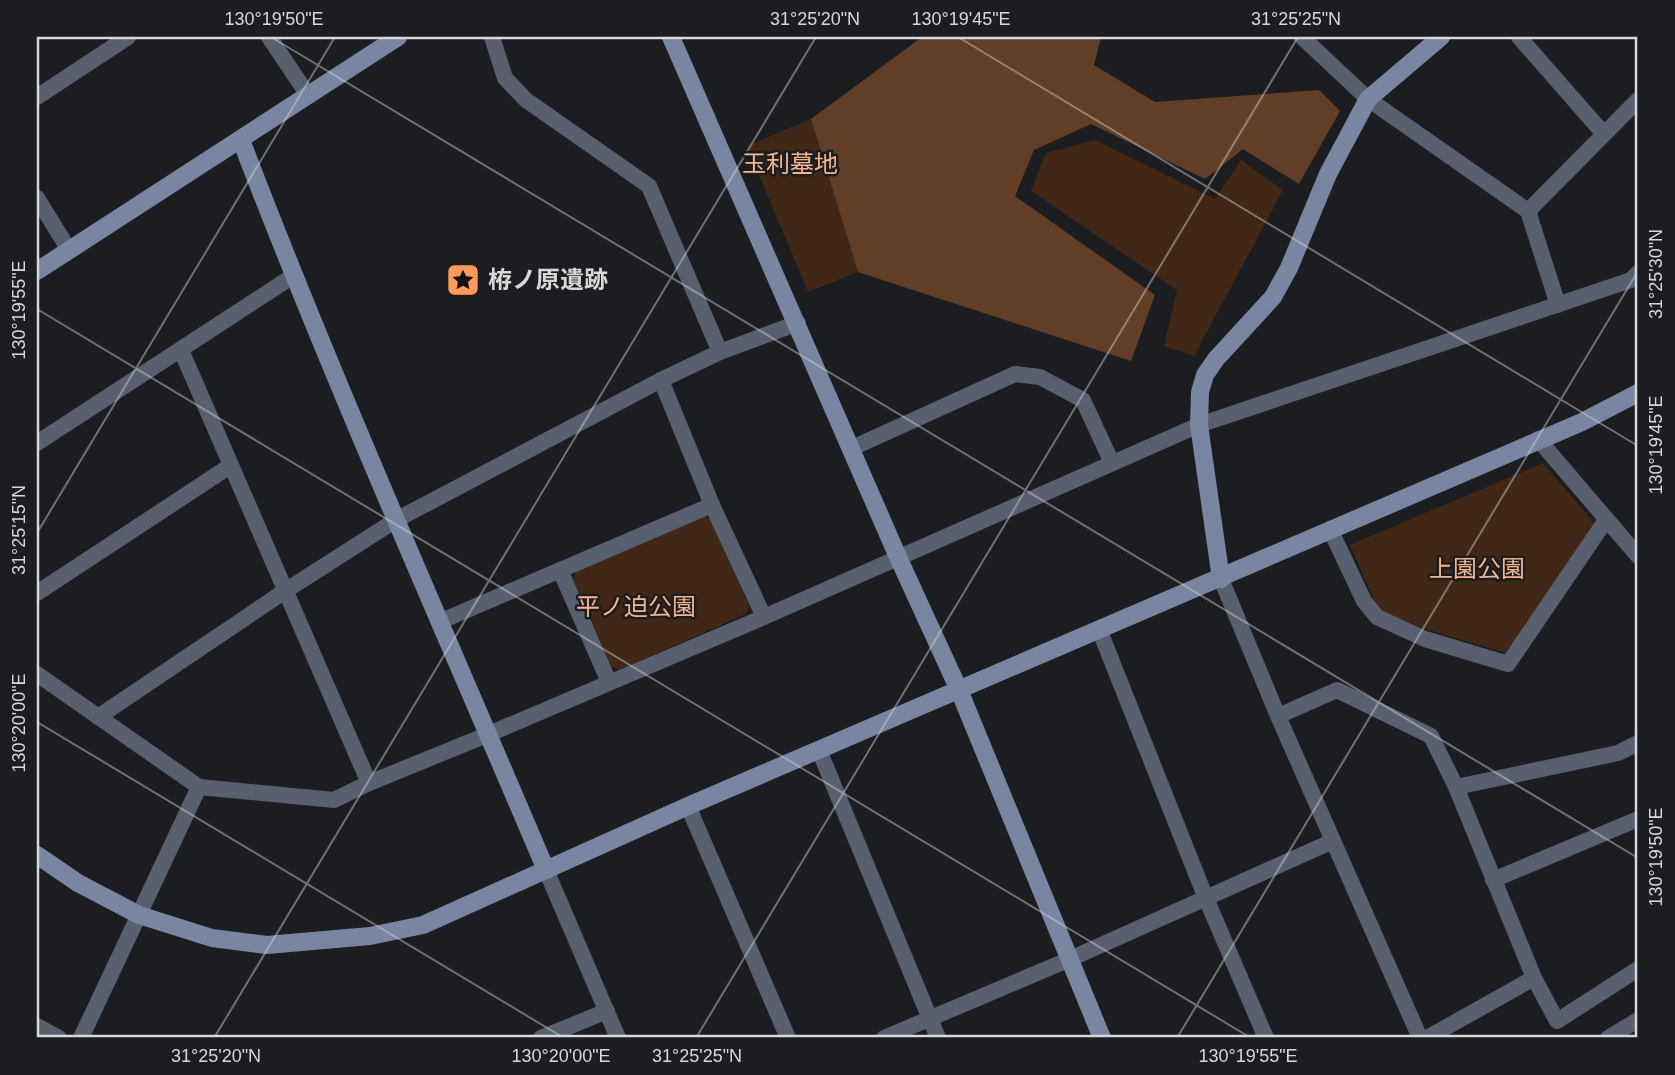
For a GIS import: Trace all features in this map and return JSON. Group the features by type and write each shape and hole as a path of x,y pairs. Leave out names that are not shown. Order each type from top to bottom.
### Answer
{"street":[{"path":"37,97 128,37"},
{"path":"269,37 308,95"},
{"path":"37,271 398,37"},
{"path":"492,37 505,78 526,100 649,186 720,352"},
{"path":"671,37 898,557 959,690 1102,1038"},
{"path":"1302,37 1368,99 1528,211 1558,305"},
{"path":"1420,1038 1278,716 1221,579 1199,425 1200,392 1205,374 1273,297 1289,268 1328,174 1368,99 1441,37"},
{"path":"1519,37 1604,134"},
{"path":"1528,211 1638,100"},
{"path":"241,140 293,276 618,1038"},
{"path":"37,198 69,250"},
{"path":"37,443 293,276"},
{"path":"37,674 200,788 334,800 764,617 1199,425 1636,281"},
{"path":"99,717 285,591 396,520 661,380 720,352 798,323"},
{"path":"181,350 369,783"},
{"path":"852,448 1015,374 1040,377 1083,400 1112,463"},
{"path":"661,380 712,505 764,617"},
{"path":"37,855 78,883 139,915 212,938 267,945 370,936 423,925 688,806 1581,422 1638,393"},
{"path":"1538,439 1638,556"},
{"path":"37,593 230,466"},
{"path":"439,622 712,505"},
{"path":"1330,529 1364,601 1377,617 1425,639 1507,664 1606,520"},
{"path":"560,570 609,682"},
{"path":"1099,629 1205,897 1266,1038"},
{"path":"1278,716 1337,690 1432,736 1456,787 1534,978 1557,1021 1638,970"},
{"path":"1456,787 1618,753 1638,743"},
{"path":"819,750 938,1038"},
{"path":"81,1038 200,788"},
{"path":"688,806 788,1038"},
{"path":"1493,880 1638,819"},
{"path":"884,1038 1070,959 1333,841"},
{"path":"1427,1038 1534,978"},
{"path":"541,1038 607,1011"},
{"path":"1608,1038 1638,1020"},
{"path":"37,1026 59,1038"}],"green space":[{"name":"玉利墓地","path":"811,119 858,272 808,292 747,146"},
{"path":"1095,140 1215,199 1241,160 1283,190 1194,356 1164,346 1177,290 1031,191 1046,153"},
{"name":"上園公園","path":"1543,463 1595,524 1506,653 1431,631 1379,611 1350,545"},
{"name":"平ノ迫公園","path":"702,515 712,520 749,606 746,614 619,670 611,666 573,579 577,570"}],"shaded area":[{"path":"922,37 1101,37 1094,65 1155,102 1319,90 1340,111 1299,184 1243,149 1205,179 1091,124 1034,150 1015,196 1155,295 1131,361 858,272 811,119"}],"place":[{"name":"栫ノ原遺跡","path":"463,280"}]}
